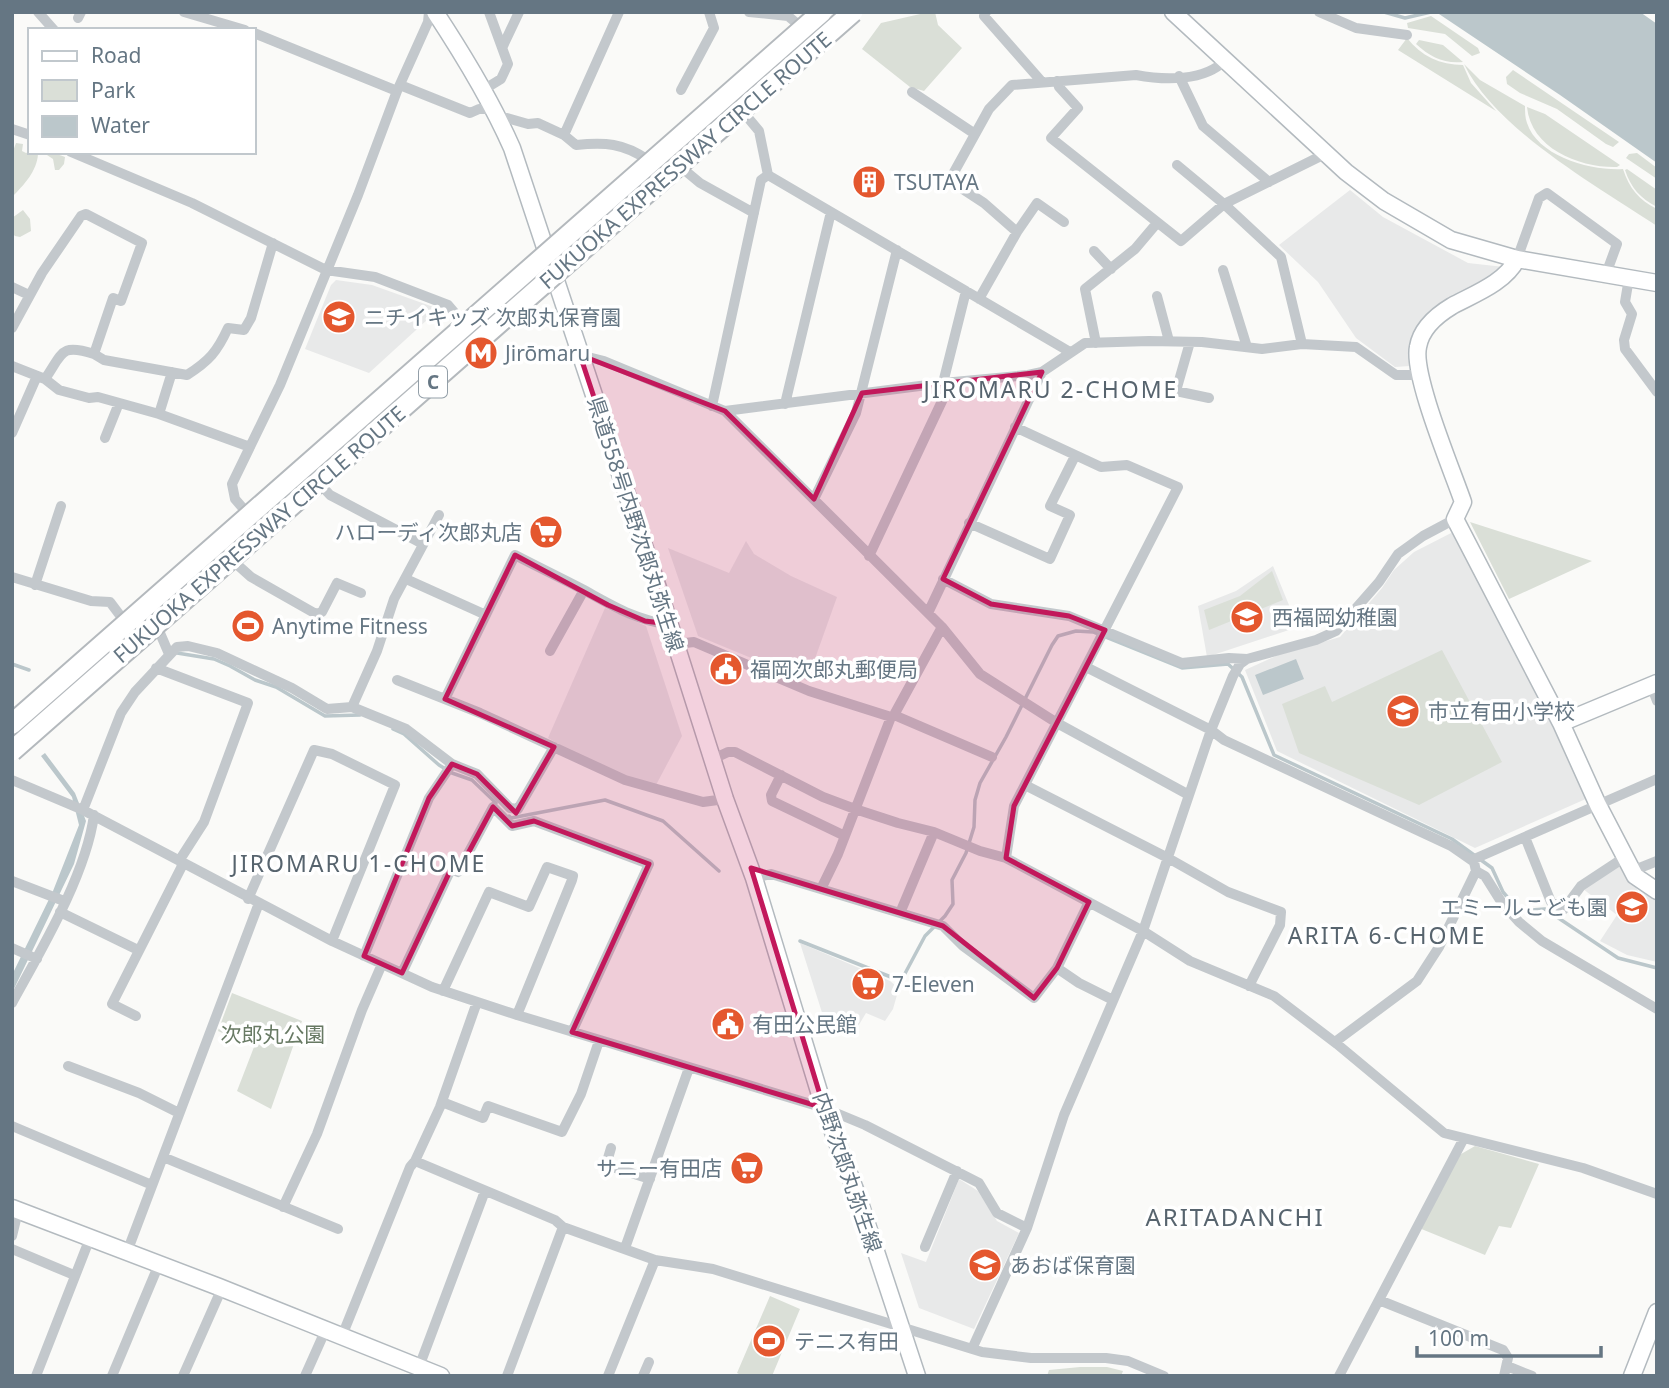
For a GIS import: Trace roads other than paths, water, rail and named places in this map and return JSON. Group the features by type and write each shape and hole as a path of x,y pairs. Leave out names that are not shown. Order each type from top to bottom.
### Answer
{"highway":[{"name":"FUKUOKA EXPRESSWAY CIRCLE ROUTE","path":"12,724 822,12"},
{"name":"FUKUOKA EXPRESSWAY CIRCLE ROUTE","path":"12,751 853,12"}],"street":[{"path":"38,12 52,28"},
{"path":"185,12 238,28"},
{"path":"248,514 235,499 232,485 285,374 428,22 429,12"},
{"name":"県道558号内野次郎丸弥生線","path":"435,12 483,90 512,148 670,625 724,799 754,878 781,969"},
{"path":"483,90 500,79 508,64 489,12"},
{"path":"503,46 519,12"},
{"path":"564,135 619,12"},
{"path":"681,90 714,28 709,12"},
{"path":"748,12 788,16 801,27"},
{"path":"986,12 984,16 1042,82"},
{"path":"1173,12 1325,154 1384,201 1451,240 1517,259 1657,283"},
{"path":"1319,12 1356,28 1407,35"},
{"path":"256,34 470,113 479,109 528,124 538,123 564,135 576,145 604,142 635,151 648,160"},
{"path":"1017,232 984,203 955,184 953,174 989,109 1012,85 1136,75 1155,78 1206,73 1217,69 1225,60"},
{"path":"1179,76 1203,126 1269,182"},
{"path":"1057,81 1059,87 1078,108 1051,138 1181,241 1224,204 1325,154"},
{"path":"912,92 975,134"},
{"path":"744,113 759,131 768,175 1070,352"},
{"path":"76,154 192,203 326,270 374,278 448,305 465,325"},
{"path":"1177,165 1281,257 1302,344"},
{"path":"682,168 701,183 754,213"},
{"path":"712,406 761,180 768,175"},
{"path":"943,579 991,604 1069,616 1103,635 1182,663 1229,658 1243,661 1316,640 1336,631 1379,582 1398,554 1423,536 1455,519 1463,502 1419,375 1418,347 1426,327 1448,309 1500,279 1513,267 1539,198 1547,193 1617,244 1606,274"},
{"path":"979,299 1017,232 1037,203 1064,222"},
{"path":"785,404 831,212"},
{"path":"12,328 29,295 81,216 86,214 142,243 121,301 113,298 94,354"},
{"path":"1096,343 1085,289 1135,249 1157,223"},
{"path":"12,433 41,378 65,350 74,347 104,360 187,375 208,361 219,347 228,328 244,330 251,318 273,243"},
{"path":"814,499 856,413 897,250"},
{"path":"1094,251 1111,269"},
{"path":"1223,270 1247,347"},
{"path":"1629,278 1625,302 1632,314 1624,340 1625,348 1657,392"},
{"path":"12,287 29,295"},
{"path":"869,556 947,382 966,291"},
{"path":"1157,296 1169,341"},
{"path":"928,613 1042,372 1086,343 1169,341 1262,349 1302,344 1356,347 1396,375 1419,375"},
{"path":"1190,342 1176,391 1209,398"},
{"path":"580,355 604,361 725,411 942,627 979,674 1057,723 1189,795"},
{"path":"12,366 41,378 59,390 159,414 250,447"},
{"path":"159,414 172,372"},
{"path":"725,411 1042,372"},
{"path":"105,438 119,403"},
{"path":"1006,858 1014,806 1178,486 1127,465 1101,467 1016,427"},
{"path":"969,523 1050,559 1070,515 1050,506 1075,456"},
{"path":"320,484 330,495 423,544"},
{"path":"35,585 61,506"},
{"path":"352,707 377,652 394,599 439,515"},
{"path":"1455,519 1561,723 1598,805 1635,876 1657,891"},
{"path":"444,699 515,555 608,605 645,621 670,625"},
{"path":"233,560 251,577 317,614 322,612 337,583 361,593"},
{"path":"12,577 91,601 110,602 125,622"},
{"path":"406,579 486,615"},
{"path":"550,651 584,590"},
{"path":"158,626 169,654"},
{"path":"821,889 892,716 942,627"},
{"path":"676,644 694,642 809,691 892,716 992,757"},
{"path":"12,1003 37,959 80,865 88,812 121,713 135,692 177,647 188,646 217,653 292,688 327,709 352,707 406,729 452,764 477,774 510,808 518,809 554,747"},
{"path":"972,1349 1027,1228 1064,1115 1143,931 1212,730 1233,676 1243,661"},
{"path":"1086,667 1212,730 1224,740 1451,846 1485,876 1502,902 1542,941 1657,1009"},
{"path":"136,1016 112,1004 181,862 204,822 248,703 156,668"},
{"path":"397,680 625,780 703,802 724,799"},
{"path":"1561,723 1655,689"},
{"path":"127,1252 253,901 314,750 332,754 394,785 332,941"},
{"path":"713,759 734,752 823,797 1006,858 1143,931 1190,961 1274,996 1335,1042 1444,1133 1583,1168 1657,1194"},
{"path":"364,956 429,798 452,764"},
{"path":"781,775 771,795 772,800 845,836"},
{"path":"1335,1042 1417,981 1439,947 1474,866 1483,855 1657,779"},
{"path":"12,780 88,812 332,941 443,991 824,1108 865,1125 979,1183 998,1213 1027,1228"},
{"path":"1025,785 1168,858 1228,892 1281,912 1280,925 1249,986"},
{"path":"402,973 451,869 458,872 493,807 512,826 534,821 649,864 572,1032"},
{"path":"900,913 934,832"},
{"path":"1525,837 1551,902 1564,909 1581,887 1629,864 1657,861"},
{"path":"443,991 489,892 529,907 547,867 573,876 517,1015"},
{"path":"754,878 771,874 943,926 963,946 1034,998 1057,968 1089,902"},
{"path":"12,881 47,895 138,950"},
{"path":"12,948 37,959"},
{"path":"283,1207 317,1134 362,1010 382,964"},
{"path":"1057,968 1079,983 1113,1000"},
{"name":"内野次郎丸弥生線","path":"781,969 824,1108 859,1200 917,1376"},
{"path":"342,1336 410,1167 442,1102 477,1002"},
{"path":"442,1102 483,1118 488,1106 562,1132 582,1094 599,1041"},
{"path":"68,1066 139,1093 179,1113"},
{"path":"625,1248 689,1068"},
{"path":"12,1126 152,1185"},
{"path":"1339,1376 1464,1138"},
{"path":"611,1148 607,1165 650,1179"},
{"path":"163,1157 338,1229"},
{"path":"415,1161 555,1220 563,1227 655,1260 713,1269 972,1349 1031,1358 1128,1360 1164,1376"},
{"path":"925,1247 957,1171"},
{"path":"419,1367 485,1191"},
{"path":"12,1236 15,1209 441,1376"},
{"path":"507,1376 563,1227"},
{"path":"36,1376 90,1238"},
{"path":"12,1249 74,1275"},
{"path":"608,1376 655,1260"},
{"path":"112,1376 159,1264"},
{"path":"183,1376 222,1288"},
{"path":"1379,1300 1503,1350 1508,1358 1506,1371 1532,1376"},
{"path":"1632,1376 1657,1312"},
{"path":"305,1376 326,1329"},
{"path":"643,1376 649,1362"}],"water":[{"path":"1436,12 1640,12 1657,24 1657,163 1560,95"},
{"path":"1296,659 1304,679 1263,695 1255,675"},
{"path":"45,753 75,793 86,821 74,864 12,993 12,975 53,891 79,825 72,797 41,756"}],"waterway":[{"path":"1384,12 1405,18 1431,12"},
{"path":"800,941 901,981 925,936 953,904 952,880 966,853 974,827 975,800 980,783 1052,645 1058,636 1076,631 1093,632 1182,668 1228,664 1242,677 1274,755 1452,839 1492,868 1503,892 1519,911 1545,909 1618,958 1657,968"},
{"path":"177,653 214,659 255,680 276,687 325,716 360,715"},
{"path":"12,664 29,670"},
{"path":"393,729 404,734 439,765 472,780 496,803"},
{"path":"509,816 511,818 605,800 663,821 719,871"}],"place":[{"name":"TSUTAYA","path":"869,182"},
{"name":"ニチイキッズ 次郎丸保育園","path":"339,317"},
{"name":"Jirōmaru","path":"481,353"},
{"name":"ハローディ次郎丸店","path":"546,532"},
{"name":"西福岡幼稚園","path":"1247,617"},
{"name":"Anytime Fitness","path":"248,626"},
{"name":"福岡次郎丸郵便局","path":"726,669"},
{"name":"市立有田小学校","path":"1403,711"},
{"name":"エミールこども園","path":"1632,907"},
{"name":"7-Eleven","path":"868,984"},
{"name":"有田公民館","path":"728,1024"},
{"name":"サニー有田店","path":"747,1168"},
{"name":"あおば保育園","path":"985,1265"},
{"name":"テニス有田","path":"769,1341"}],"district":[{"name":"JIROMARU 2-CHOME","path":"1051,389"},
{"name":"JIROMARU 1-CHOME","path":"359,863"},
{"name":"ARITA 6-CHOME","path":"1387,935"},
{"name":"ARITADANCHI","path":"1235,1216"}],"park label":[{"name":"次郎丸公園","path":"273,1034"}]}
